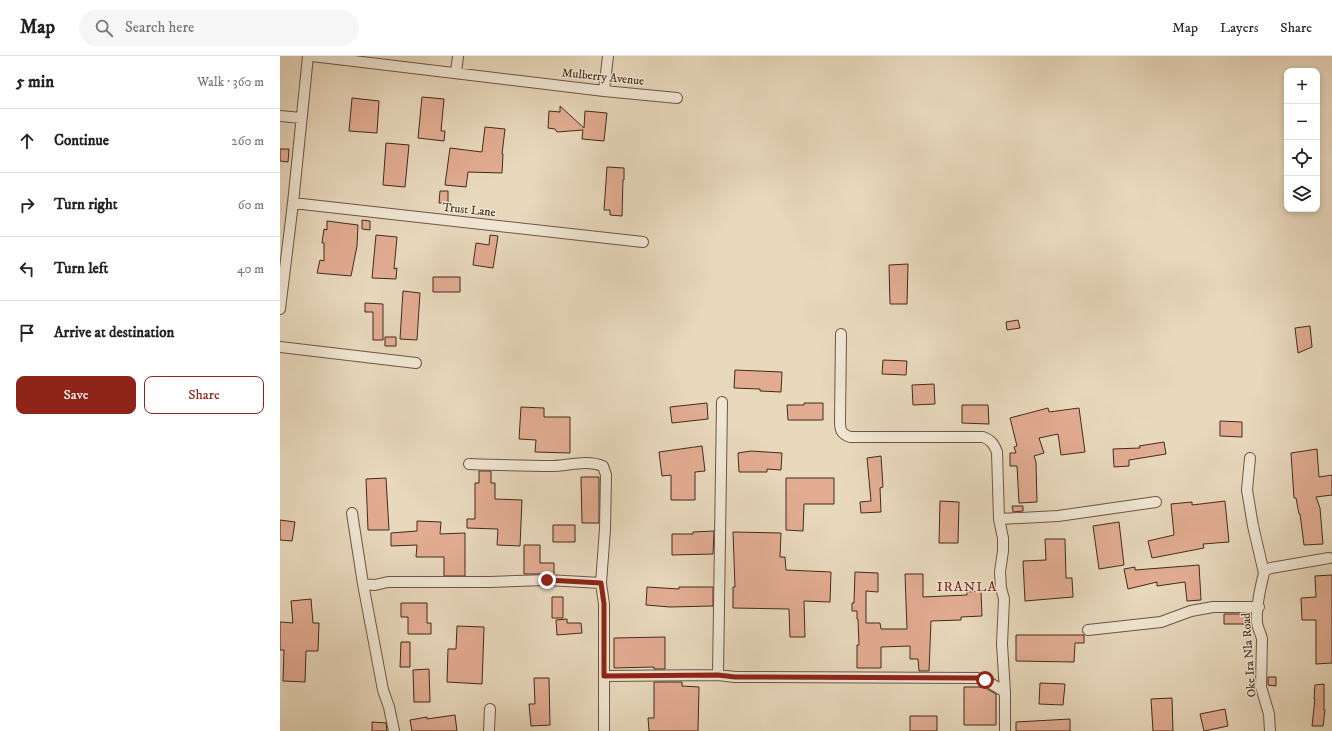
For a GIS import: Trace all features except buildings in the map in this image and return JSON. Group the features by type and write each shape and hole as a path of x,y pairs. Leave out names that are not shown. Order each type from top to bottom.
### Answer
{"street":[{"path":"280,309 283,262 293,203 308,56"},
{"name":"Mulberry Avenue","path":"312,56 456,72 604,91 677,98"},
{"path":"456,72 458,56"},
{"path":"604,91 608,56"},
{"path":"280,116 301,118"},
{"name":"Trust Lane","path":"293,203 643,242"},
{"path":"841,334 840,430 844,435 850,437 984,437 991,440 996,452 999,519 1003,538 1000,588 1004,599 1002,644 1005,692 1005,731"},
{"path":"280,347 416,363"},
{"path":"718,675 722,402"},
{"path":"1250,458 1247,490 1253,526 1264,573 1266,570 1271,568 1329,558"},
{"path":"469,464 552,466 588,462 603,466 606,475 605,529 601,583 604,604 604,731"},
{"path":"999,519 1058,516 1156,502"},
{"path":"352,513 363,584 383,690 389,707 394,731"},
{"name":"Oke Ira Nla Road","path":"1264,573 1257,620 1262,639 1261,687 1269,714 1270,731"},
{"path":"363,584 375,585 388,582 490,582 547,580 601,583"},
{"path":"1088,630 1161,622 1191,611 1213,607 1259,607"},
{"path":"604,676 718,675 735,677 978,678 985,680 1005,692"},
{"path":"489,731 490,709"}],"district":[{"name":"IRANLA","path":"967,587"}],"route":[{"path":"547,580 601,583 604,604 604,676 718,675 735,677 978,678 985,680"}]}
